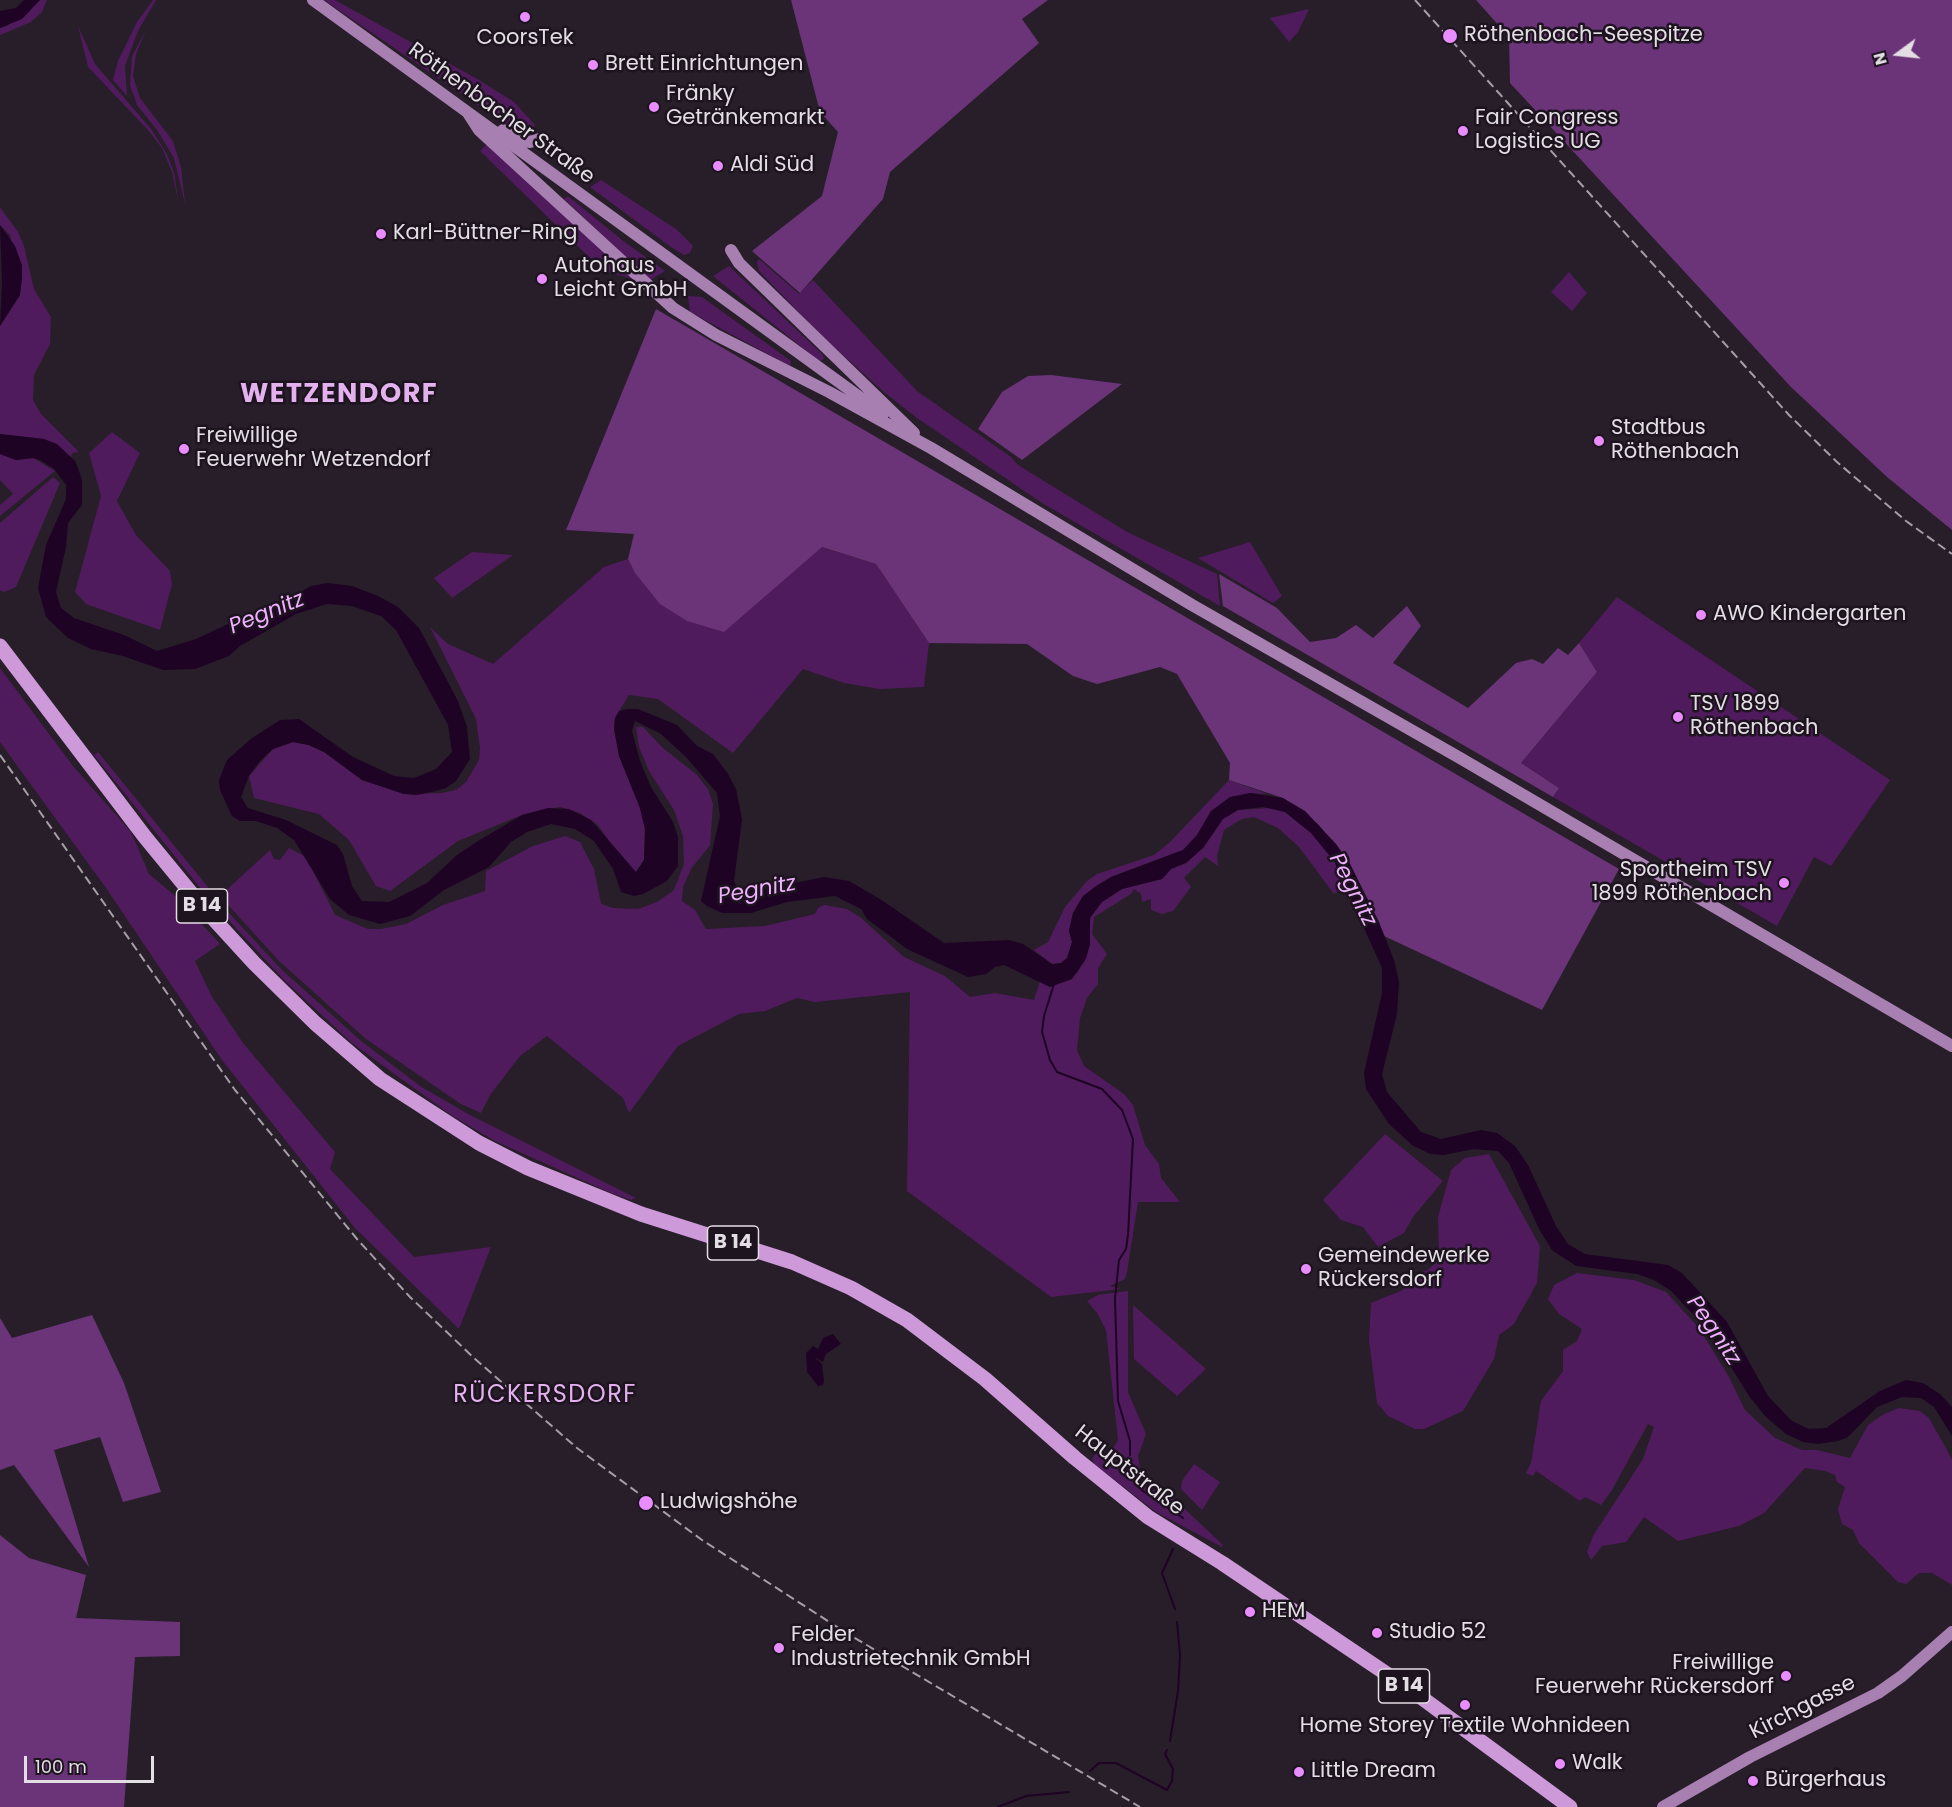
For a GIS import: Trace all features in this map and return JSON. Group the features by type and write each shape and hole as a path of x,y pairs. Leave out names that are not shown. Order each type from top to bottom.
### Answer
{"main road":[{"name":"Röthenbacher Straße","path":"313,0 931,448"},
{"path":"468,113 480,113 519,140 530,142 543,138"},
{"path":"468,113 479,130 673,308 716,335 829,392 931,448 1192,605 1460,758 1952,1046"},
{"path":"731,250 739,263 755,279 931,448"},
{"name":"Hauptstraße","path":"0,646 145,837 193,895 254,963 315,1023 380,1079 479,1143 528,1168 641,1214 792,1262 851,1288 907,1320 986,1379 1075,1458 1148,1517 1222,1563 1418,1695 1570,1807"},
{"name":"Kirchgasse","path":"1663,1807 1750,1757 1878,1693 1902,1676 1952,1632"}],"shaded area":[{"path":"40,0 47,0 42,12 31,22 0,35 0,28 7,26"},
{"path":"153,0 156,0 138,31 125,66 127,96 113,80 118,61 137,22"},
{"path":"324,0 335,0 479,80 514,102 535,125 530,133 511,128"},
{"path":"791,0 1048,0 1022,19 1039,43 890,172 883,199 800,293 752,251 822,196 838,132 820,112"},
{"path":"1476,0 1952,0 1952,530 1887,477 1791,387 1510,83 1509,37"},
{"path":"1309,9 1298,32 1289,42 1270,18"},
{"path":"78,26 95,64 151,129 167,154 174,173 179,205 172,172 162,148 148,130 88,67"},
{"path":"146,30 136,54 133,76 140,98 173,141 181,167 185,204 174,158 157,130 137,105 130,85 132,56"},
{"path":"489,142 633,279 608,272 588,256 480,151"},
{"path":"601,180 676,229 693,246 690,253 684,255 671,247 590,187"},
{"path":"568,196 665,271 650,280 564,199"},
{"path":"0,207 18,232 24,246 34,289 51,317 50,344 34,375 33,400 41,414 79,452 72,453 71,457 44,439 0,434 0,326 20,295 10,235 0,225"},
{"path":"759,259 799,294 813,280 917,391 1011,457 1018,465 1127,532 1217,574 1220,606 1042,503 917,418 885,393 824,338 759,271 757,262"},
{"path":"729,266 822,354 824,359 819,361 713,276"},
{"path":"1569,272 1587,293 1572,311 1551,292"},
{"path":"688,296 702,297 791,361 790,366 690,312"},
{"path":"656,309 1619,869 1542,1010 1384,936 1349,862 1318,824 1283,798 1229,780 1230,763 1177,674 1160,667 1097,684 1073,676 1027,644 929,643 876,564 822,547 724,632 687,621 660,604 635,573 628,559 634,534 566,530"},
{"path":"1051,375 1122,384 1022,460 978,429 1002,392 1028,376"},
{"path":"112,432 140,453 117,501 136,535 170,571 172,584 160,630 86,604 75,592 101,496 89,453"},
{"path":"0,454 16,460 33,458 55,471 0,516 0,505 13,494 0,480"},
{"path":"53,477 60,483 16,587 4,592 0,590 0,523"},
{"path":"1250,542 1282,596 1273,603 1198,558"},
{"path":"821,547 876,564 929,643 924,687 880,689 844,683 803,669 733,753 658,699 629,695 615,718 614,729 619,756 640,808 645,829 644,860 635,873 624,862 598,825 580,813 560,807 522,815 458,841 390,891 376,886 349,840 319,814 254,798 249,776 273,749 293,742 324,752 362,780 404,794 442,793 456,790 466,782 479,760 480,748 476,719 430,627 448,644 493,664 604,567 628,559 635,573 724,631"},
{"path":"472,552 513,555 452,598 434,578"},
{"path":"1219,574 1277,608 1310,642 1336,638 1356,625 1373,638 1407,606 1421,626 1393,663 1468,708 1516,663 1532,659 1543,664 1558,648 1568,655 1579,643 1597,672 1521,763 1559,788 1553,797 1223,606"},
{"name":"TSV 1899 Röthenbach","path":"1617,597 1890,780 1831,866 1814,857 1777,926 1553,797 1559,788 1521,763 1597,672 1579,643"},
{"path":"0,668 73,766 131,832 149,874 179,899 220,944 195,961 211,995 243,1043 335,1152 330,1169 414,1257 491,1247 459,1329 355,1228 222,1060 106,888 0,742"},
{"path":"636,727 643,727 663,748 696,774 708,789 713,804 710,845 691,869 683,887 682,901 695,910 706,929 765,926 815,914 818,908 824,905 847,909 861,918 904,957 945,976 970,997 995,993 1034,1000 1040,981 1050,987 1078,972 1090,944 1090,918 1102,902 1122,889 1162,879 1171,869 1186,863 1203,848 1223,819 1238,810 1271,808 1285,812 1311,833 1334,861 1346,886 1334,894 1299,847 1278,828 1254,817 1242,819 1224,830 1217,856 1218,866 1205,857 1184,878 1191,887 1173,911 1162,914 1151,910 1151,899 1142,902 1141,894 1134,889 1131,894 1094,917 1092,934 1107,954 1098,968 1098,984 1087,998 1080,1018 1077,1050 1084,1066 1124,1094 1133,1105 1145,1145 1159,1164 1161,1178 1180,1202 1138,1202 1125,1279 1110,1286 1121,1289 1051,1297 907,1191 910,992 815,1002 797,998 765,1011 739,1014 678,1046 629,1113 623,1098 547,1036 520,1056 490,1095 481,1113 461,1104 366,1039 279,961 220,896 270,850 274,859 280,860 289,848 306,857 335,915 368,929 381,929 406,924 443,905 485,891 486,871 533,846 565,836 580,842 594,869 601,904 613,908 638,909 657,902 674,890 684,864 683,836 674,810 649,771 639,747"},
{"path":"98,752 216,897 213,900 215,903 218,901 281,969 360,1040 420,1086 468,1114 636,1198 631,1200 611,1193 495,1141 451,1115 352,1043 285,981 209,899 94,755"},
{"path":"1229,780 1267,794 1250,793 1211,811 1197,835 1183,850 1111,877 1083,896 1073,913 1069,931 1072,942 1067,958 1061,963 1052,964 1034,950 1048,942 1065,907 1087,881 1097,874 1154,855 1170,842"},
{"path":"1385,1134 1443,1181 1413,1217 1404,1233 1378,1247 1363,1227 1341,1220 1323,1200"},
{"path":"1489,1154 1540,1246 1537,1283 1514,1324 1499,1335 1494,1359 1463,1411 1424,1429 1415,1429 1388,1416 1377,1403 1369,1340 1371,1303 1403,1290 1411,1275 1428,1270 1436,1262 1439,1255 1438,1217 1451,1170 1465,1158"},
{"path":"1577,1273 1634,1280 1666,1292 1699,1328 1729,1377 1745,1410 1775,1438 1802,1450 1817,1450 1850,1458 1868,1425 1884,1414 1899,1408 1920,1411 1929,1418 1952,1459 1952,1585 1932,1573 1919,1573 1906,1584 1898,1582 1859,1543 1853,1530 1842,1524 1838,1509 1845,1487 1837,1482 1835,1475 1805,1468 1764,1513 1739,1526 1678,1541 1644,1517 1626,1542 1602,1546 1591,1560 1587,1552 1593,1536 1643,1459 1654,1427 1648,1424 1612,1490 1601,1505 1585,1497 1580,1501 1536,1471 1533,1476 1526,1473 1531,1463 1541,1401 1563,1371 1563,1350 1577,1341 1582,1329 1559,1314 1548,1299 1554,1285"},
{"path":"1128,1291 1128,1392 1146,1434 1138,1456 1140,1469 1113,1448 1118,1440 1106,1330 1087,1301 1098,1295"},
{"path":"1133,1305 1206,1369 1177,1396 1134,1359"},
{"path":"92,1315 124,1383 161,1492 123,1502 100,1437 54,1450 89,1567 14,1465 0,1470 0,1318 12,1338"},
{"path":"1096,1453 1105,1454 1152,1490 1170,1495 1223,1545 1222,1547 1156,1512 1095,1465 1092,1459"},
{"path":"1194,1464 1220,1482 1202,1510 1181,1489 1182,1481"},
{"path":"0,1535 29,1558 86,1575 76,1618 180,1622 180,1656 135,1657 124,1807 0,1807"}],"water":[{"path":"24,0 40,0 22,19 0,28 0,11 16,8"},
{"path":"0,225 15,246 22,265 22,279 20,295 0,326 2,282"},
{"name":"Pegnitz","path":"0,434 44,439 57,444 75,461 78,468 82,480 82,505 68,523 66,547 56,592 61,608 74,618 124,635 157,651 196,639 252,613 284,602 311,586 328,583 352,586 378,596 398,607 419,628 458,701 467,727 470,759 456,781 446,788 432,792 416,795 404,794 362,780 324,752 309,745 293,742 273,749 260,761 249,776 241,797 248,808 286,820 337,845 343,854 352,886 362,901 389,902 427,883 457,855 478,841 522,815 548,808 569,809 591,820 636,872 644,860 645,829 640,808 619,756 614,729 615,718 619,711 627,709 638,709 677,725 697,746 713,754 728,774 736,789 742,819 734,881 738,890 759,890 824,877 849,881 880,899 944,943 1009,940 1023,944 1052,964 1061,963 1067,958 1072,942 1069,931 1073,913 1083,896 1096,886 1111,877 1183,850 1197,835 1211,811 1230,797 1250,793 1283,798 1305,811 1336,844 1349,862 1379,922 1394,960 1399,982 1397,1014 1382,1074 1387,1092 1421,1132 1441,1139 1481,1130 1497,1133 1515,1146 1528,1165 1556,1226 1568,1244 1585,1254 1668,1265 1682,1273 1727,1322 1768,1396 1792,1421 1809,1429 1826,1428 1880,1391 1906,1380 1923,1383 1940,1394 1952,1407 1952,1436 1934,1407 1921,1398 1902,1397 1877,1407 1848,1437 1838,1441 1818,1444 1803,1442 1786,1434 1766,1417 1749,1396 1708,1330 1671,1291 1654,1280 1637,1274 1576,1266 1552,1250 1539,1229 1509,1163 1498,1151 1474,1149 1444,1155 1430,1154 1412,1145 1389,1124 1366,1089 1364,1073 1382,993 1382,968 1334,861 1311,833 1285,812 1263,807 1238,810 1223,819 1203,848 1186,863 1171,869 1162,879 1122,889 1102,902 1090,918 1090,944 1086,959 1072,979 1050,987 1004,965 995,967 986,974 968,977 907,949 867,919 861,909 835,896 787,902 751,913 722,913 707,906 701,901 720,816 717,793 686,757 661,734 635,721 632,731 640,761 651,787 673,822 678,837 678,866 667,881 643,894 634,896 621,892 613,869 594,841 575,829 551,824 527,832 511,842 489,867 444,890 410,916 380,924 349,915 330,899 294,840 277,828 256,821 240,821 232,816 220,790 219,780 227,760 252,738 280,720 299,719 353,757 394,776 414,778 436,769 452,752 448,725 396,630 381,616 352,606 327,604 296,614 240,646 229,656 195,669 163,670 123,656 91,649 68,638 46,617 38,588 46,545 66,499 66,485 54,469 40,460 33,458 16,460 0,454"},
{"path":"833,1334 841,1344 826,1354 823,1362 814,1357 822,1364 824,1381 823,1385 818,1386 807,1372 806,1353 813,1346 818,1349 823,1338"}],"waterway":[{"path":"1054,984 1044,1016 1042,1032 1050,1060 1057,1072 1102,1089 1122,1110 1133,1139 1128,1235 1126,1249 1119,1260 1115,1298 1118,1401 1130,1441 1130,1455"},
{"path":"1126,1473 1143,1491 1183,1518"},
{"path":"1173,1549 1162,1573 1175,1609"},
{"path":"1170,1741 1178,1691 1180,1655 1177,1622"},
{"path":"1090,1771 1099,1763 1116,1763 1167,1790 1172,1781 1173,1769 1165,1754 1167,1750"},
{"path":"998,1807 1026,1796 1069,1792"}],"railway":[{"path":"1415,0 1789,415 1837,462 1906,521 1952,554"},
{"path":"0,755 235,1090 357,1239 410,1297 474,1358 577,1448 702,1540 848,1634 1140,1807"}],"place":[{"name":"CoorsTek","path":"525,17"},
{"name":"Röthenbach-Seespitze","path":"1450,36"},
{"name":"Brett Einrichtungen","path":"593,65"},
{"name":"Fränky Getränkemarkt","path":"654,107"},
{"name":"Fair Congress Logistics UG","path":"1463,131"},
{"name":"Aldi Süd","path":"718,166"},
{"name":"Karl-Büttner-Ring","path":"381,234"},
{"name":"Autohaus Leicht GmbH","path":"542,279"},
{"name":"Stadtbus Röthenbach","path":"1599,441"},
{"name":"Freiwillige Feuerwehr Wetzendorf","path":"184,449"},
{"name":"AWO Kindergarten","path":"1701,615"},
{"name":"TSV 1899 Röthenbach","path":"1678,717"},
{"name":"Sportheim TSV 1899 Röthenbach","path":"1784,883"},
{"name":"Gemeindewerke Rückersdorf","path":"1306,1269"},
{"name":"Ludwigshöhe","path":"646,1503"},
{"name":"HEM","path":"1250,1612"},
{"name":"Studio 52","path":"1377,1633"},
{"name":"Felder Industrietechnik GmbH","path":"779,1648"},
{"name":"Freiwillige Feuerwehr Rückersdorf","path":"1786,1676"},
{"name":"Home Storey Textile Wohnideen","path":"1465,1705"},
{"name":"Walk","path":"1560,1764"},
{"name":"Little Dream","path":"1299,1772"},
{"name":"Bürgerhaus","path":"1753,1781"}],"district":[{"name":"WETZENDORF","path":"339,395"},
{"name":"RÜCKERSDORF","path":"545,1396"}]}
